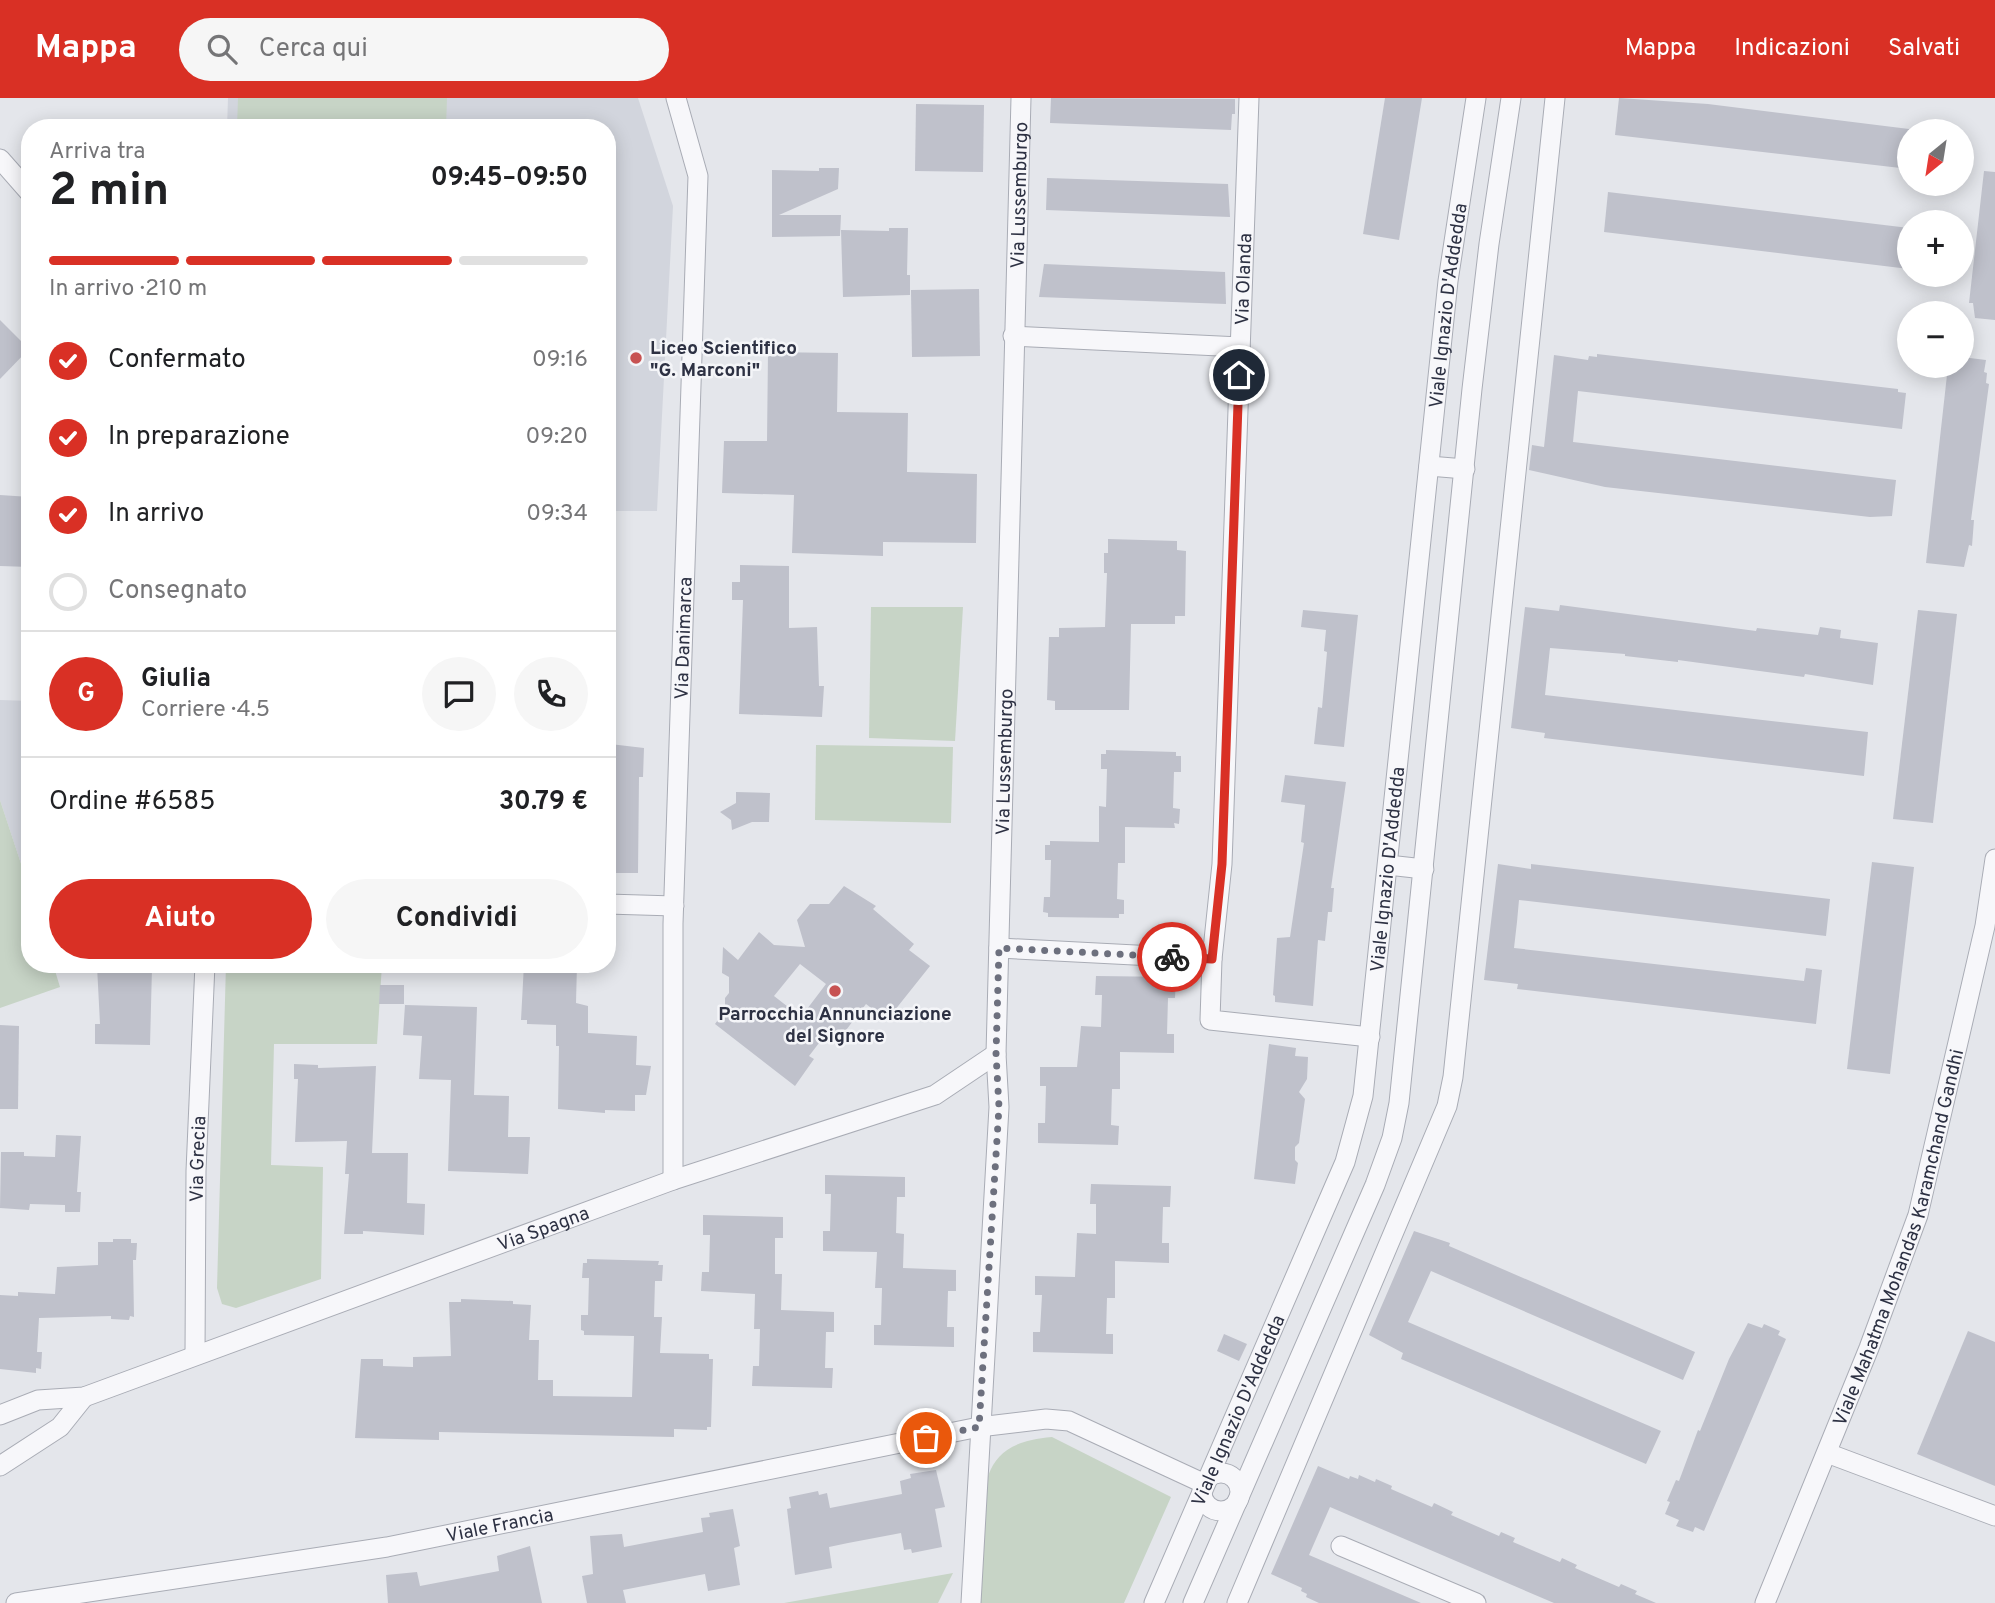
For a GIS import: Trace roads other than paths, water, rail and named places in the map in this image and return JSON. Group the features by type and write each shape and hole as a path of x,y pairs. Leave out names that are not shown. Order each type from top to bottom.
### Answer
{"street":[{"name":"Via Danimarca","path":"673,1180 674,906 698,187 698,176 676,98"},
{"name":"Via Lussemburgo","path":"971,1603 999,1107 996,1054 1021,98"},
{"name":"Via Olanda","path":"1249,98 1222,864 1212,959 1210,1020 1370,1037"},
{"name":"Viale Ignazio D'Addedda","path":"1154,1603 1345,1162 1363,1096 1454,236 1476,98"},
{"name":"Viale Ignazio D'Addedda","path":"1193,1603 1348,1250 1392,1138 1399,1103 1489,244 1511,98"},
{"path":"1237,1603 1447,1106 1453,1077 1555,98"},
{"path":"0,159 21,183"},
{"path":"1013,337 1240,348"},
{"path":"1429,466 1465,469"},
{"name":"Viale Mahatma Mohandas Karamchand Gandhi","path":"1765,1603 1827,1452 1918,1215 1985,926 1995,859"},
{"path":"1388,865 1424,869"},
{"path":"616,904 674,906"},
{"path":"999,948 1212,959"},
{"name":"Via Grecia","path":"195,1355 196,1171 205,973"},
{"name":"Via Spagna","path":"0,1415 38,1400 84,1397 673,1180 935,1095 996,1054"},
{"path":"0,1466 60,1427 84,1397"},
{"name":"Viale Francia","path":"16,1603 387,1547 979,1427 1046,1419 1069,1421 1205,1484"},
{"path":"1827,1452 1995,1516"},
{"path":"1205,1484 1213,1475 1229,1476 1238,1485 1239,1498"},
{"path":"1341,1546 1476,1603"}],"place":[{"name":"Liceo Scientifico \"G. Marconi\"","path":"636,358"},
{"name":"Parrocchia Annunciazione del Signore","path":"835,991"}]}
